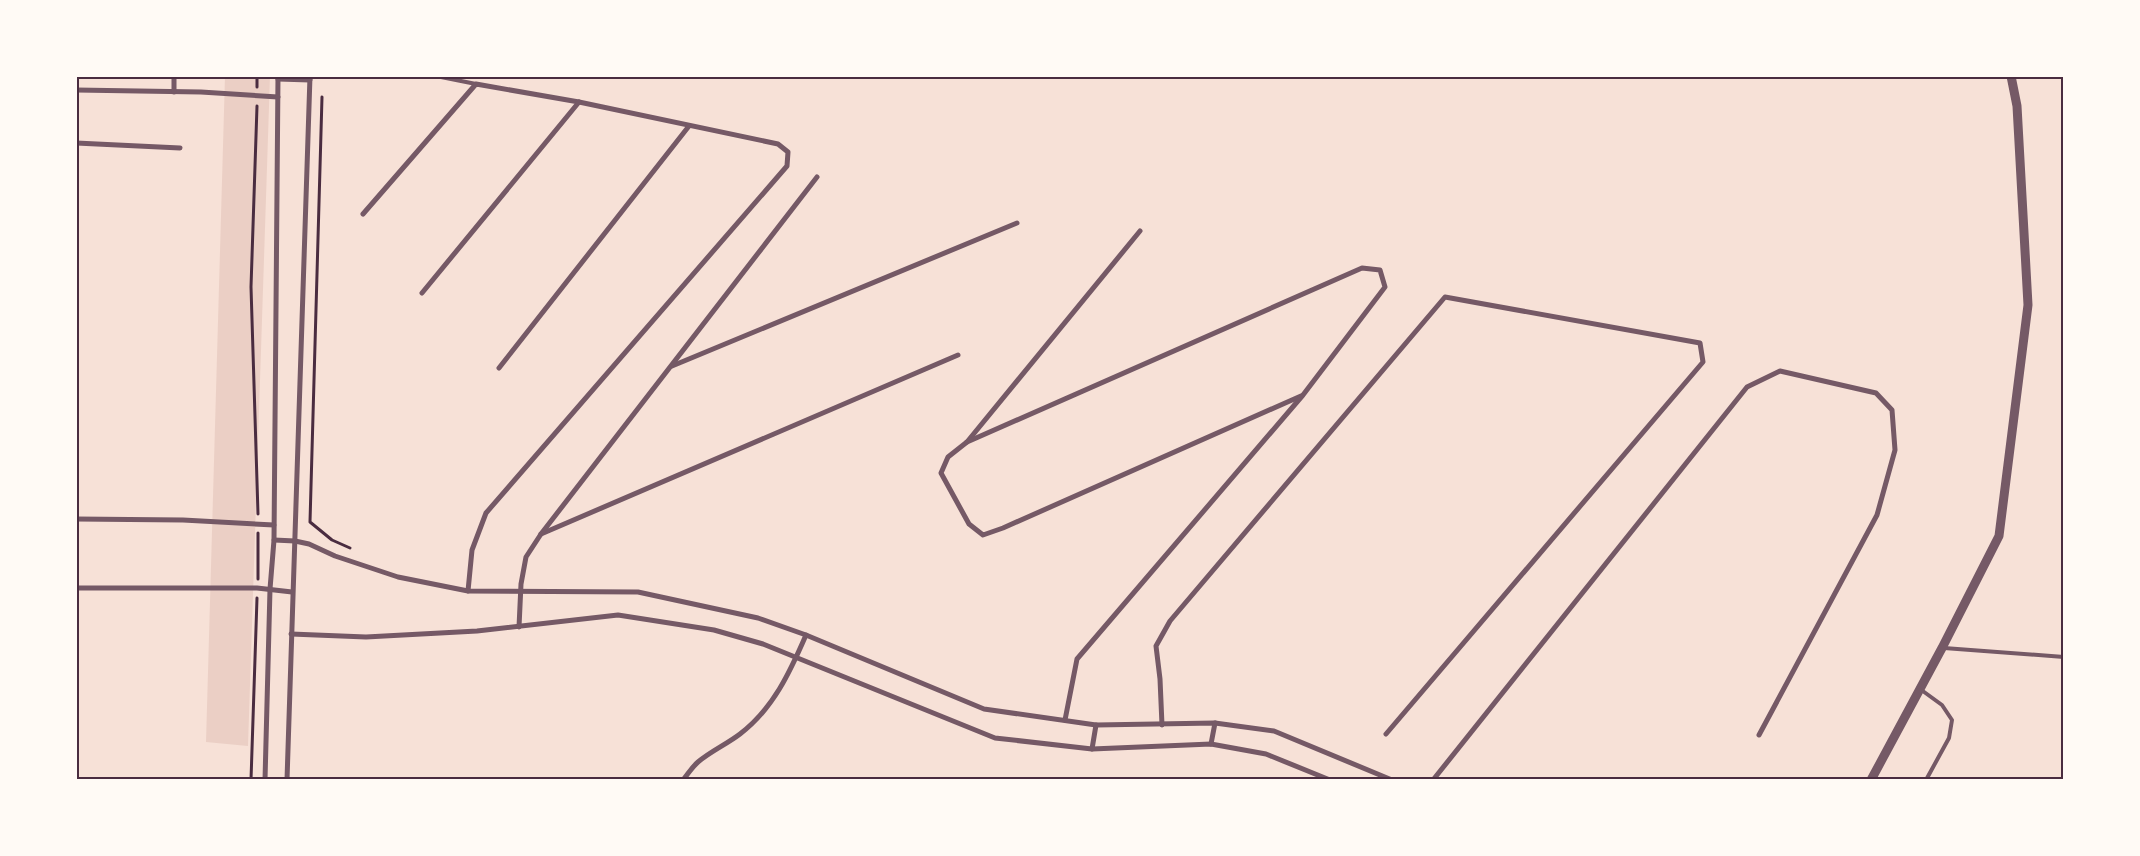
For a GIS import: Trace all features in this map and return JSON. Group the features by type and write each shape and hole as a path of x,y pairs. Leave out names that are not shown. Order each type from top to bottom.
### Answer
{"street":[{"path":"174,76 174,92"},
{"path":"1871,780 1942,648 1999,536 2028,305 2017,106 2011,76"},
{"path":"265,780 270,589 274,540 278,77 310,78 287,780"},
{"path":"363,214 476,84 579,102 778,144 788,152 787,166 486,512 472,550 468,591"},
{"path":"76,90 278,96"},
{"path":"422,293 579,102"},
{"path":"499,368 688,126"},
{"path":"76,143 180,148"},
{"path":"519,627 520,592 526,557 541,534 817,177"},
{"path":"671,366 1017,222"},
{"path":"1140,231 967,442 948,458 942,473 969,524 983,535 1003,528 1303,395"},
{"path":"967,442 1362,268 1380,270 1385,287 1303,395 1078,659 1065,720"},
{"path":"1162,725 1156,646 1170,621 1445,297 1700,343 1703,362 1386,734"},
{"path":"541,534 958,355"},
{"path":"1433,780 1747,387 1780,371 1876,393 1892,410 1895,450 1877,515 1759,735"},
{"path":"76,519 183,520 274,525"},
{"path":"274,540 295,541 398,577 468,591 638,592 758,618 806,635 984,708 1096,724 1162,725 1215,723 1274,731 1392,780"},
{"path":"76,588 257,588 292,592"},
{"path":"291,634 366,637 477,631 618,615 714,630 763,644 995,738 1092,749 1211,744 1266,754 1330,780"},
{"path":"683,780 697,763 740,734 761,717 771,704 806,635"},
{"path":"1211,744 1215,723"},
{"path":"1092,749 1096,724"}],"lane":[{"path":"436,76 476,84"},
{"path":"1942,648 2064,657"},
{"path":"1919,688 1942,706 1952,720 1949,738 1926,780"}],"path":[{"path":"251,780 258,524 251,287 257,76"},
{"path":"322,96 310,522 332,540"}],"shaded area":[{"path":"225,76 270,76 248,746 206,742"}]}
